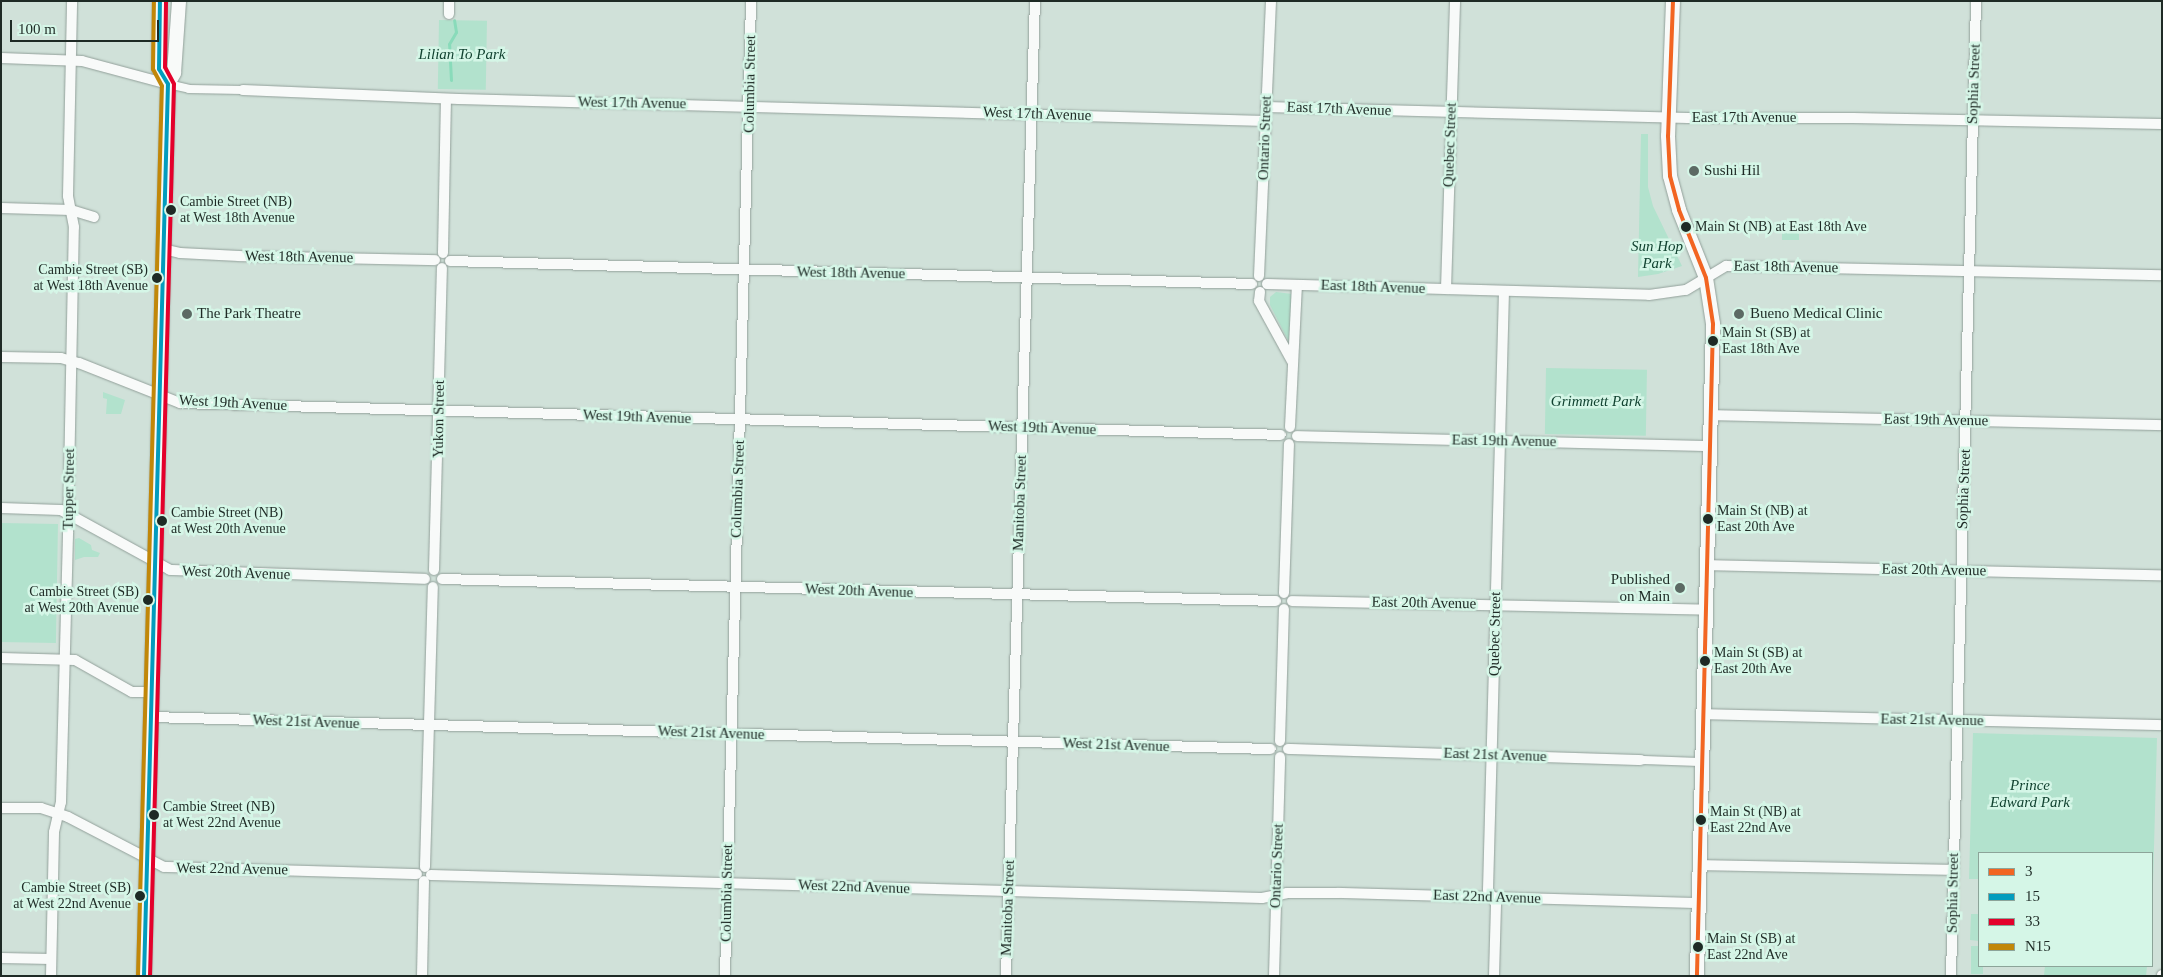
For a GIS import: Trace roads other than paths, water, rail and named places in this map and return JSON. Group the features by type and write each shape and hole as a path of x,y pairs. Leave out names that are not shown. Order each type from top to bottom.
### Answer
{"main road":[{"path":"160,1 159,69 168,84"},
{"path":"144,976 168,84 174,73 179,1"},
{"path":"1672,1 1668,118 1672,186 1679,210 1706,278 1713,324 1697,976"}],"street":[{"name":"Tupper Street","path":"51,976 54,832 60,802 68,513 74,227 68,196 72,1"},
{"path":"449,1 449,14"},
{"name":"Columbia Street","path":"725,976 752,1"},
{"name":"Manitoba Street","path":"1006,976 1035,1"},
{"name":"Ontario Street","path":"1259,276 1271,1"},
{"name":"Quebec Street","path":"1446,289 1455,1"},
{"name":"Sophia Street","path":"1951,976 1976,1"},
{"name":"West 17th Avenue","path":"1,58 82,61 189,89 446,99 1266,121"},
{"name":"Yukon Street","path":"434,570 446,99"},
{"name":"East 17th Avenue","path":"1266,107 1668,118 2162,124"},
{"path":"1,208 71,210 94,218"},
{"name":"West 18th Avenue","path":"163,249 180,253 239,256 442,260 1252,284"},
{"name":"East 18th Avenue","path":"1264,288 1297,285 1649,295 1686,290 1726,266 2162,275"},
{"path":"1264,288 1253,288 1253,279 1259,276 1266,279 1264,288 1259,301 1292,360"},
{"path":"1290,427 1297,285"},
{"name":"Quebec Street","path":"1494,976 1496,904 1488,890 1504,291"},
{"name":"West 19th Avenue","path":"1,357 61,358 180,403 1281,435"},
{"name":"East 19th Avenue","path":"1711,415 2162,425"},
{"path":"1289,444 1283,441 1281,435 1284,430 1290,427"},
{"path":"1289,444 1295,441 1297,436 1295,430 1290,427"},
{"name":"East 19th Avenue","path":"1297,436 1710,446"},
{"path":"1284,593 1289,444"},
{"name":"West 20th Avenue","path":"1,508 61,510 174,570 425,579"},
{"name":"East 20th Avenue","path":"1707,565 2162,575"},
{"path":"434,570 439,572 442,579 438,585 433,587 427,584 425,579 427,574 434,570"},
{"name":"West 20th Avenue","path":"442,579 1276,601"},
{"path":"422,976 433,587"},
{"path":"1284,593 1290,595 1292,601 1290,607 1284,609 1278,607 1276,601 1278,595 1284,593"},
{"name":"East 20th Avenue","path":"1292,601 1706,610"},
{"path":"1280,741 1284,609"},
{"path":"1,658 75,660 132,692 152,692"},
{"name":"East 21st Avenue","path":"1703,714 2162,725"},
{"name":"West 21st Avenue","path":"151,717 1271,749"},
{"path":"1280,741 1286,744 1284,753 1274,755 1271,749 1274,743 1280,741"},
{"name":"Ontario Street","path":"1274,976 1276,895 1284,753"},
{"name":"East 21st Avenue","path":"1284,753 1492,755 1702,762"},
{"name":"West 22nd Avenue","path":"1,808 41,808 68,817 164,868 1008,892 1262,898 1276,895"},
{"path":"1700,865 1954,870"},
{"name":"East 22nd Avenue","path":"1276,895 1287,893 1338,893 1699,903"},
{"path":"1,958 51,959"}],"waterway":[{"path":"451,80 449,44 456,32 454,20"}],"place":[{"name":"Sushi Hil","path":"1694,171"},
{"name":"Cambie Street (NB) at West 18th Avenue","path":"171,210"},
{"name":"Main St (NB) at East 18th Ave","path":"1686,227"},
{"name":"Cambie Street (SB) at West 18th Avenue","path":"157,278"},
{"name":"The Park Theatre","path":"187,314"},
{"name":"Bueno Medical Clinic","path":"1739,314"},
{"name":"Main St (SB) at East 18th Ave","path":"1713,341"},
{"name":"Main St (NB) at East 20th Ave","path":"1708,519"},
{"name":"Cambie Street (NB) at West 20th Avenue","path":"162,521"},
{"name":"Published on Main","path":"1680,588"},
{"name":"Cambie Street (SB) at West 20th Avenue","path":"148,600"},
{"name":"Main St (SB) at East 20th Ave","path":"1705,661"},
{"name":"Cambie Street (NB) at West 22nd Avenue","path":"154,815"},
{"name":"Main St (NB) at East 22nd Ave","path":"1701,820"},
{"name":"Cambie Street (SB) at West 22nd Avenue","path":"140,896"},
{"name":"Main St (SB) at East 22nd Ave","path":"1698,947"}],"park label":[{"name":"Lilian To Park","path":"462,55"},
{"name":"Sun Hop Park","path":"1657,254"},
{"name":"Grimmett Park","path":"1596,402"},
{"name":"Prince Edward Park","path":"2030,794"}]}
